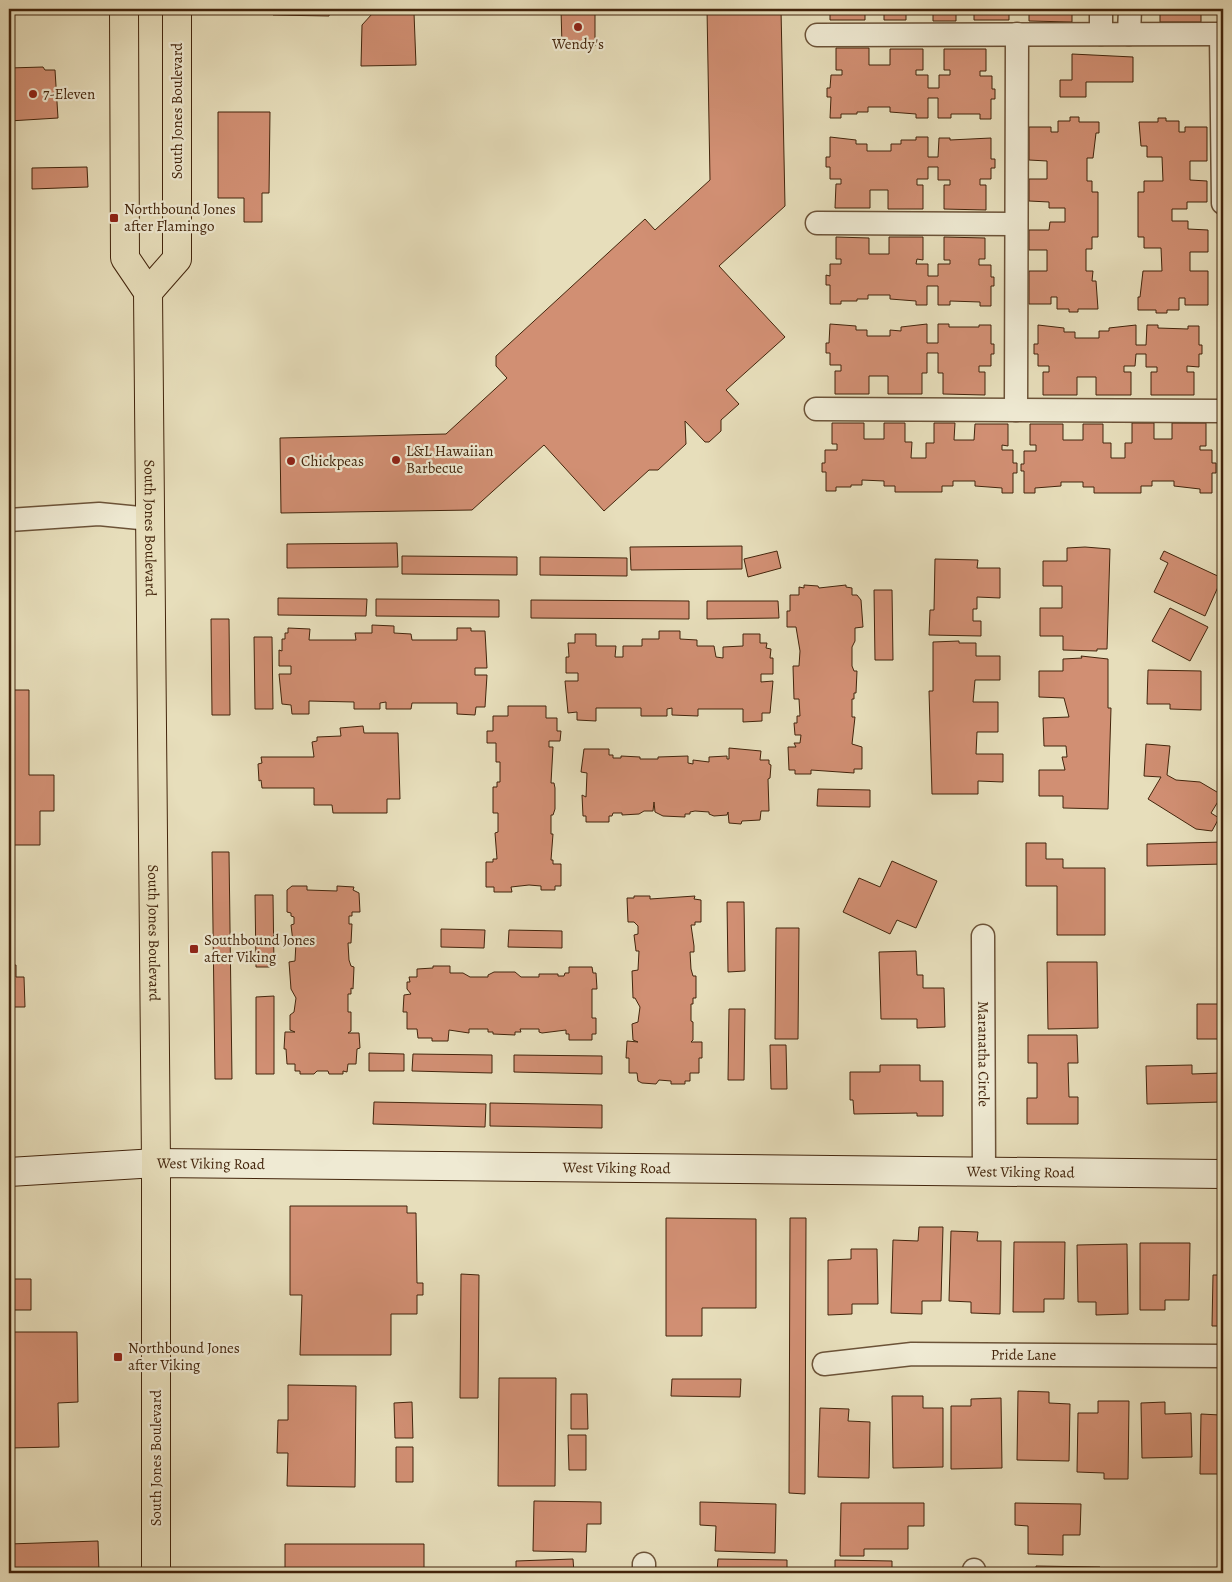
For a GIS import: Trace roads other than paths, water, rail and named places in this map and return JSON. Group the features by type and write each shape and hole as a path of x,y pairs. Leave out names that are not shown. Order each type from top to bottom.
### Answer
{"main road":[{"path":"124,9 125,258 148,292"},
{"name":"South Jones Boulevard","path":"156,1573 156,1163 148,292 177,258 177,9"}],"street":[{"path":"1101,9 1101,34"},
{"path":"1129,34 1130,9"},
{"path":"1016,410 1017,34"},
{"path":"817,35 1222,34 1223,203"},
{"path":"817,224 1016,224"},
{"path":"816,409 1223,411"},
{"path":"9,520 99,514 150,520"},
{"name":"Maranatha Circle","path":"983,936 984,1171"},
{"name":"West Viking Road","path":"9,1172 156,1163 1223,1174"},
{"name":"Pride Lane","path":"824,1364 912,1354 1223,1356"}],"place":[{"name":"Wendy's","path":"578,27"},
{"name":"7-Eleven","path":"33,94"},
{"name":"Northbound Jones after Flamingo","path":"114,218"},
{"name":"L&L Hawaiian Barbecue","path":"396,460"},
{"name":"Chickpeas","path":"291,461"},
{"name":"Southbound Jones after Viking","path":"194,949"},
{"name":"Northbound Jones after Viking","path":"118,1357"}]}
